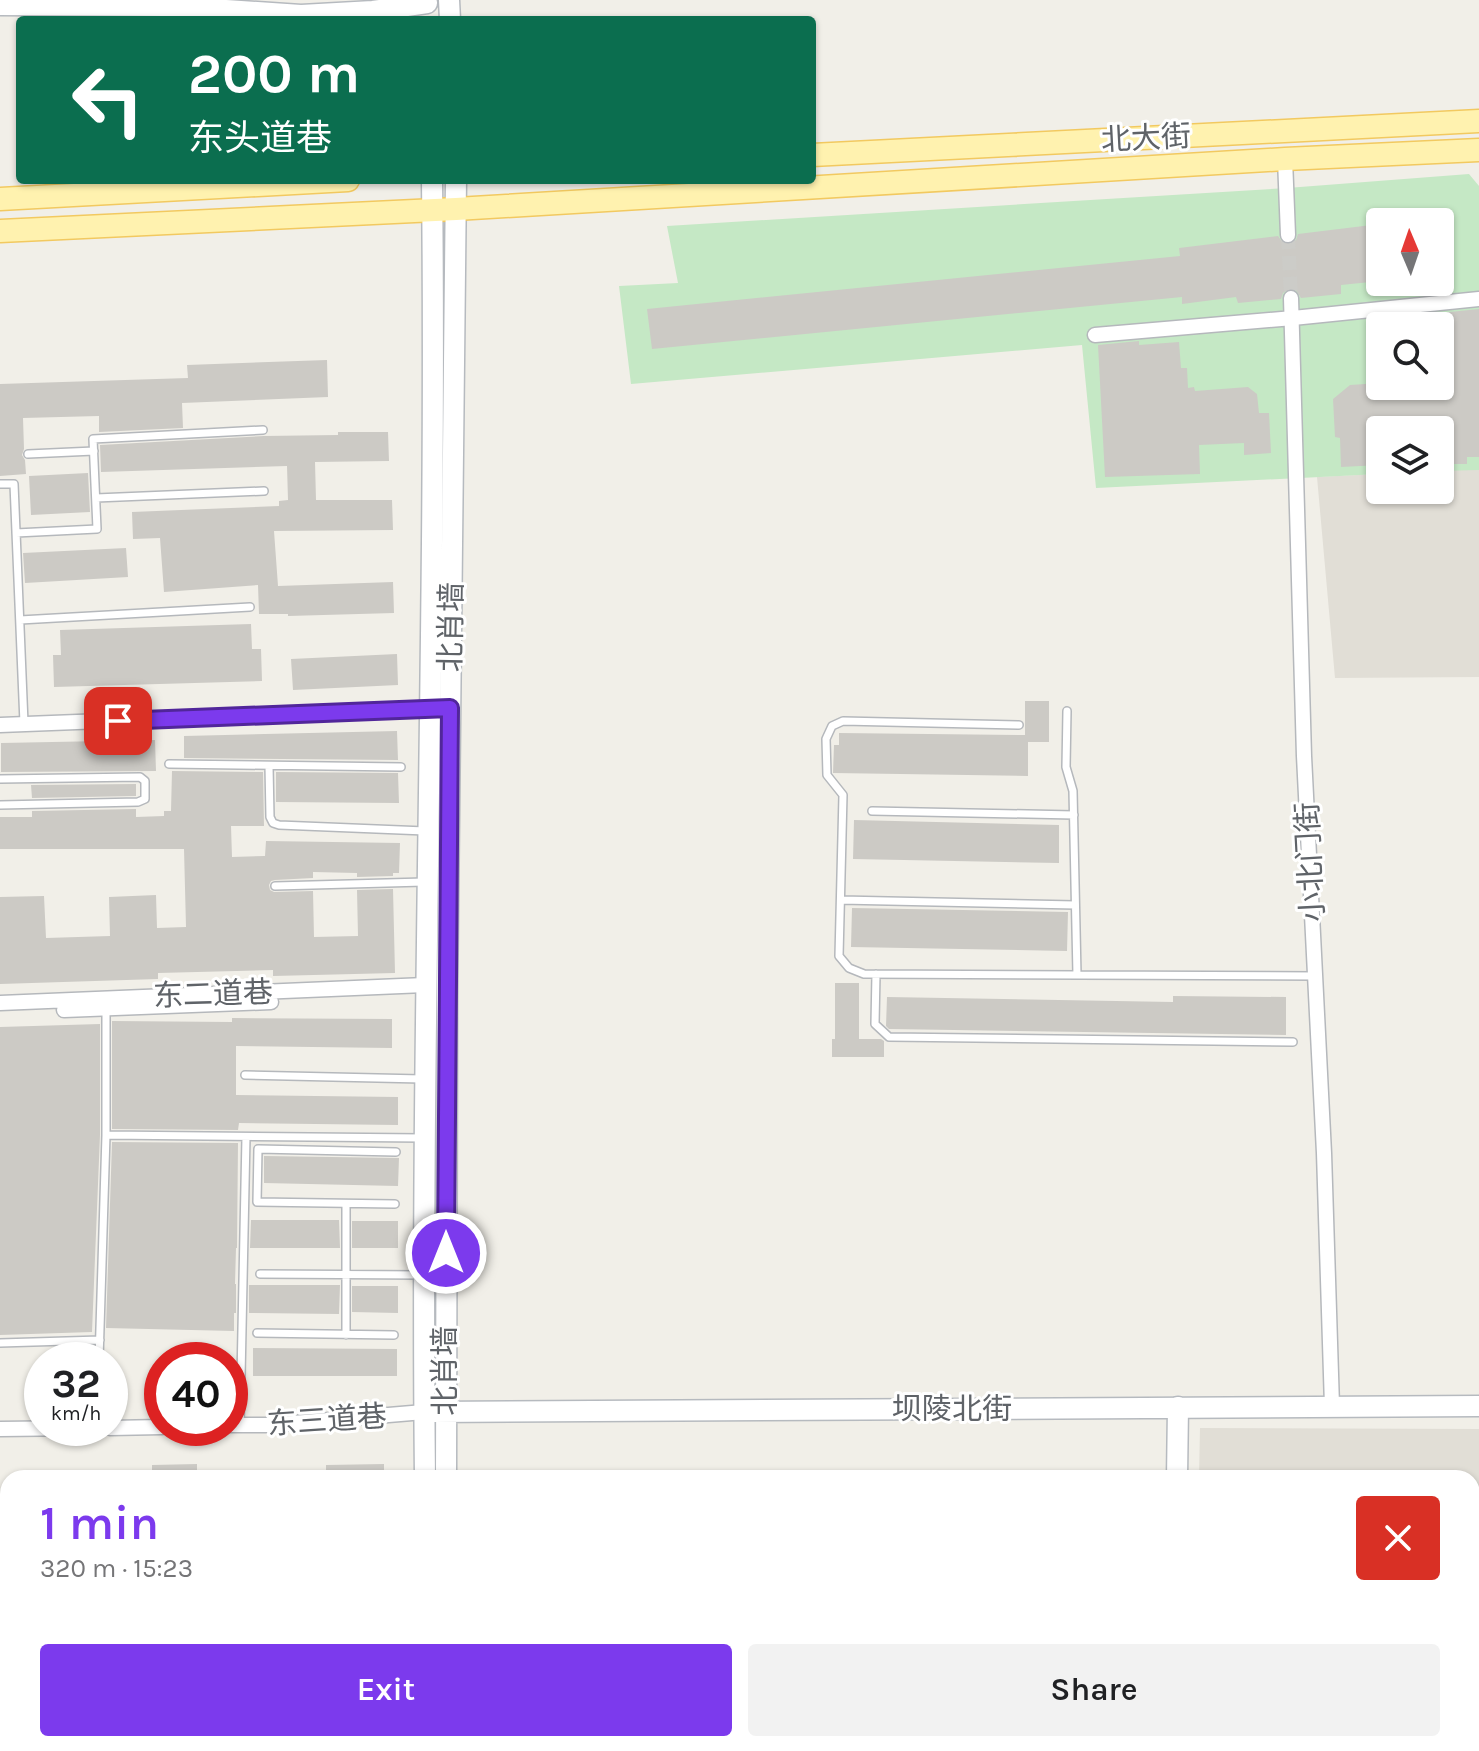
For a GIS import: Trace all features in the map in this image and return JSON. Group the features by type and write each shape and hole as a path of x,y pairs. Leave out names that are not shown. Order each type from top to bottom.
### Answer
{"main road":[{"name":"北大街","path":"816,155 1479,121"},
{"path":"0,231 456,209 1479,150"},
{"path":"0,199 275,184"}],"street":[{"path":"0,5 166,6 301,15 427,8"},
{"path":"1285,159 1288,235"},
{"path":"426,1470 435,1412 425,1275 425,990 429,831 440,708 432,184"},
{"name":"北肖墙","path":"445,1470 435,1412 440,708 456,184"},
{"name":"小北门街","path":"1291,298 1304,756 1316,976 1332,1406"},
{"path":"1095,335 1479,299"},
{"path":"0,725 440,708"},
{"name":"东二道巷","path":"0,1012 106,1004 425,990"},
{"name":"东二道巷","path":"0,1003 106,1004"},
{"name":"坝陵北街","path":"435,1412 1479,1406"},
{"path":"1177,1470 1178,1407"},
{"name":"东三道巷","path":"248,1425 435,1412"},
{"path":"0,1429 24,1429"}],"lane":[{"path":"16,533 97,529 93,439 263,430"},
{"path":"28,454 94,451"},
{"path":"0,484 14,484 24,724"},
{"path":"96,498 264,491"},
{"path":"20,620 250,607"},
{"path":"1067,711 1066,767 1073,791 1077,975"},
{"path":"1019,725 843,721 832,726 826,739 827,775 843,795 839,956 849,968 864,974 1316,976"},
{"path":"169,764 401,767"},
{"path":"269,766 270,817 273,823 429,831"},
{"path":"0,779 140,777 145,781 145,799 138,802 0,805"},
{"path":"872,811 1074,815"},
{"path":"275,886 428,882"},
{"path":"841,900 1075,905"},
{"path":"876,974 875,1024 889,1037 1293,1042"},
{"path":"0,1343 100,1340 106,1004"},
{"path":"245,1075 425,1080"},
{"path":"106,1135 425,1138"},
{"path":"238,1342 246,1137"},
{"path":"395,1204 257,1202 258,1149 396,1152"},
{"path":"346,1204 346,1335"},
{"path":"260,1274 425,1275"},
{"path":"257,1333 394,1335"}],"shaded area":[{"path":"1479,468 1479,677 1335,678 1317,477 1366,475 1366,504 1454,504 1454,469"},
{"path":"1200,1428 1479,1429 1479,1470 1199,1470"}],"green space":[{"path":"1469,174 1479,186 1479,470 1454,471 1454,416 1366,416 1366,475 1096,488 1082,345 631,384 619,286 678,283 667,226"}],"building":[{"path":"1366,226 1366,282 1341,285 1341,294 1301,298 1296,290 1290,288 1281,299 1238,303 1236,297 1182,304 1182,297 652,349 647,309 1180,256 1179,248 1278,236 1289,245 1298,234"},
{"path":"1479,309 1479,457 1467,457 1467,464 1454,464 1454,416 1366,416 1366,466 1341,467 1340,438 1335,437 1333,399 1350,385 1366,384 1366,400 1454,400 1454,312 1450,312"},
{"path":"1139,341 1139,345 1179,342 1181,368 1187,368 1188,388 1194,387 1195,391 1248,387 1257,394 1259,413 1269,413 1271,453 1244,455 1244,443 1199,445 1200,474 1105,477 1098,345"},
{"path":"327,360 328,397 182,403 183,428 99,432 99,416 23,418 22,455 26,474 0,476 0,384 188,378 187,365"},
{"path":"338,432 388,432 389,461 315,462 316,500 392,500 393,530 274,531 278,586 393,582 394,613 259,614 258,585 164,592 160,538 133,539 132,512 279,506 279,501 288,500 287,466 101,472 100,445 338,435"},
{"path":"88,473 90,512 31,515 29,476"},
{"path":"126,548 128,577 25,583 23,553"},
{"path":"251,624 252,649 261,649 262,681 54,687 53,655 61,655 60,630"},
{"path":"397,654 398,685 293,690 291,659"},
{"path":"1025,701 1049,701 1049,742 1028,742 1028,776 833,773 834,745 839,745 839,733 1025,735"},
{"path":"397,731 398,760 184,758 184,736"},
{"path":"155,740 156,771 1,772 1,743"},
{"path":"172,771 263,772 264,826 231,826 232,857 265,856 266,841 400,843 399,873 393,873 393,876 357,877 357,873 313,872 313,878 275,880 269,885 274,892 313,891 314,937 358,936 357,890 393,889 395,973 273,976 273,970 158,973 158,979 0,984 0,897 44,896 46,938 110,936 109,897 156,895 157,928 186,927 184,849 0,849 0,817 32,817 32,811 136,809 136,817 164,816 164,811 171,811"},
{"path":"276,772 398,773 399,803 276,802"},
{"path":"136,784 136,796 32,798 31,785"},
{"path":"854,820 1059,825 1059,863 853,859"},
{"path":"852,908 1068,912 1067,951 851,947"},
{"path":"835,983 859,983 859,1039 884,1041 884,1057 832,1057"},
{"path":"1173,996 1286,997 1286,1035 889,1029 886,1026 887,997 1173,1002"},
{"path":"232,1018 392,1019 392,1048 236,1046 236,1095 398,1097 398,1125 239,1123 238,1130 112,1129 112,1021 232,1022"},
{"path":"100,1024 100,1135 92,1332 0,1335 0,1027"},
{"path":"112,1142 238,1143 234,1331 106,1328"},
{"path":"264,1156 399,1158 398,1186 264,1183"},
{"path":"251,1220 339,1220 340,1248 250,1248"},
{"path":"352,1221 398,1221 398,1248 352,1248"},
{"path":"249,1285 340,1285 339,1314 249,1313"},
{"path":"352,1286 398,1286 398,1313 352,1312"},
{"path":"253,1348 397,1349 397,1376 253,1376"},
{"path":"197,1464 197,1470 152,1470 152,1465"},
{"path":"384,1464 384,1470 326,1470 326,1465"}],"tunnel":[{"path":"1288,235 1291,298"}],"route":[{"path":"118,721 450,708 446,1253"}]}
